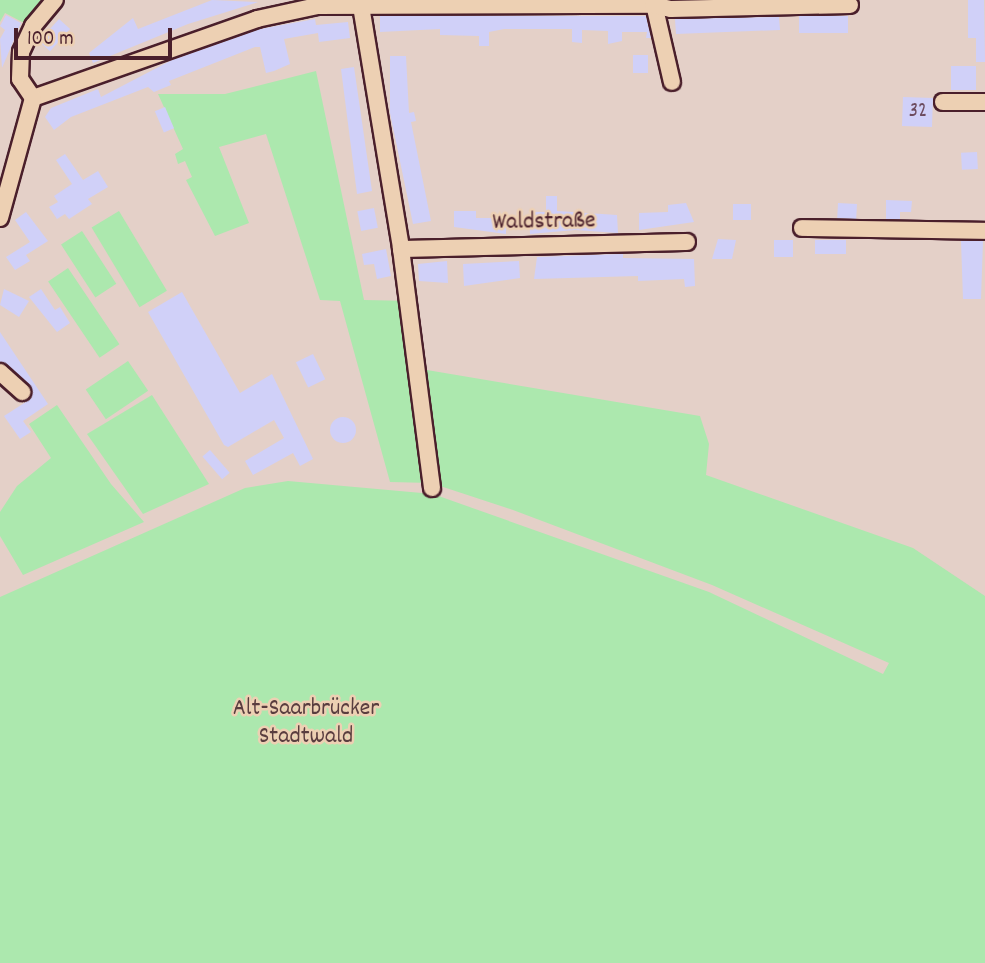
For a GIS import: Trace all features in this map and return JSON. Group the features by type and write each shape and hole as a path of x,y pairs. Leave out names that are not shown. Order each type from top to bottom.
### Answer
{"street":[{"path":"33,98 20,79 21,52 38,18 55,0"},
{"path":"33,98 257,19 304,8 359,2 653,2 665,9 850,5"},
{"path":"359,2 401,249 432,488"},
{"path":"653,2 672,82"},
{"path":"0,218 4,181 33,98"},
{"path":"943,102 985,102"},
{"path":"802,228 985,231"},
{"name":"Waldstraße","path":"401,249 687,242"},
{"path":"0,372 22,391"}],"green space":[{"path":"0,0 41,0 24,23 5,13 0,22"},
{"name":"Alt-Saarbrücker Stadtwald","path":"316,71 364,300 413,301 421,369 700,416 709,444 706,475 913,548 985,596 985,963 0,963 0,597 245,488 288,481 433,494 709,592 883,674 889,663 712,585 513,510 431,483 390,482 340,301 320,300 266,134 219,147 249,223 215,236 186,180 192,177 185,161 178,164 175,154 183,149 158,94 225,94"},
{"path":"119,211 167,291 139,307 92,227"},
{"path":"82,231 116,284 95,297 61,245"},
{"path":"68,268 119,344 100,358 48,281"},
{"path":"128,361 148,391 106,419 86,390"},
{"path":"152,395 209,484 143,514 87,434"},
{"path":"57,405 111,484 144,522 23,575 0,536 0,512 17,486 51,458 29,424"}],"building":[{"path":"212,0 258,2 188,24 93,63 89,53 133,18 138,29"},
{"path":"968,0 984,0 985,62 976,62 976,38 968,38"},
{"path":"6,15 21,23 2,68 0,39 5,30 0,26"},
{"path":"380,16 646,16 651,38 646,38 647,32 622,32 622,41 608,44 608,31 582,30 582,43 572,42 572,29 504,29 489,32 489,46 479,46 479,36 440,35 440,29 380,32"},
{"path":"799,16 848,16 848,33 799,33"},
{"path":"779,17 780,30 676,34 675,19"},
{"path":"59,19 70,29 50,51 39,41"},
{"path":"315,19 316,25 348,22 350,38 319,42 318,33 284,39 290,64 274,71 266,73 260,47 255,47 169,81 171,85 154,92 148,87 71,117 54,130 45,117 51,108 98,89 101,97 172,60 260,29"},
{"path":"633,55 648,55 648,73 633,73"},
{"path":"390,56 406,56 409,113 414,112 416,121 411,122 431,221 413,224 390,113"},
{"path":"951,66 976,66 976,90 951,90"},
{"path":"354,67 372,191 357,194 341,69"},
{"path":"903,97 933,98 932,127 902,126"},
{"path":"165,107 174,128 164,132 155,111"},
{"path":"977,152 978,169 962,170 961,153"},
{"path":"65,154 83,180 98,171 108,187 88,199 92,204 69,219 65,214 57,219 49,207 58,202 54,196 72,184 56,160"},
{"path":"546,196 557,196 557,211 617,215 618,233 575,230 530,234 529,212 546,212"},
{"path":"886,200 912,201 911,212 900,212 900,219 886,219"},
{"path":"686,203 694,222 639,230 639,213 668,212 668,205"},
{"path":"838,203 857,204 856,219 837,218"},
{"path":"733,204 751,204 751,220 733,220"},
{"path":"374,208 378,228 361,231 357,211"},
{"path":"454,211 476,211 476,218 506,218 506,234 454,227"},
{"path":"26,212 48,241 26,255 30,261 15,270 6,257 30,242 15,220"},
{"path":"718,239 736,240 732,259 712,259"},
{"path":"774,240 793,240 793,257 774,257"},
{"path":"815,240 846,240 846,254 815,254"},
{"path":"961,241 983,241 981,299 963,299"},
{"path":"386,249 391,276 377,279 374,264 364,265 362,254"},
{"path":"623,254 623,258 694,259 695,286 685,287 684,279 638,281 638,276 534,279 537,257"},
{"path":"447,261 448,283 419,281 418,264"},
{"path":"519,261 520,278 464,286 463,264"},
{"path":"4,289 29,301 19,317 0,305"},
{"path":"41,289 55,310 60,307 70,323 57,332 29,297"},
{"path":"182,292 240,393 272,374 313,459 300,466 293,453 253,475 245,461 284,438 274,420 228,447 224,445 148,312"},
{"path":"0,332 48,404 23,421 31,432 20,439 4,416 29,400 32,389 0,362"},
{"path":"313,354 325,379 308,387 296,362"},
{"path":"343,417 352,421 356,430 352,439 343,443 334,439 330,430 334,421"},
{"path":"210,450 230,473 222,479 202,457"}]}
